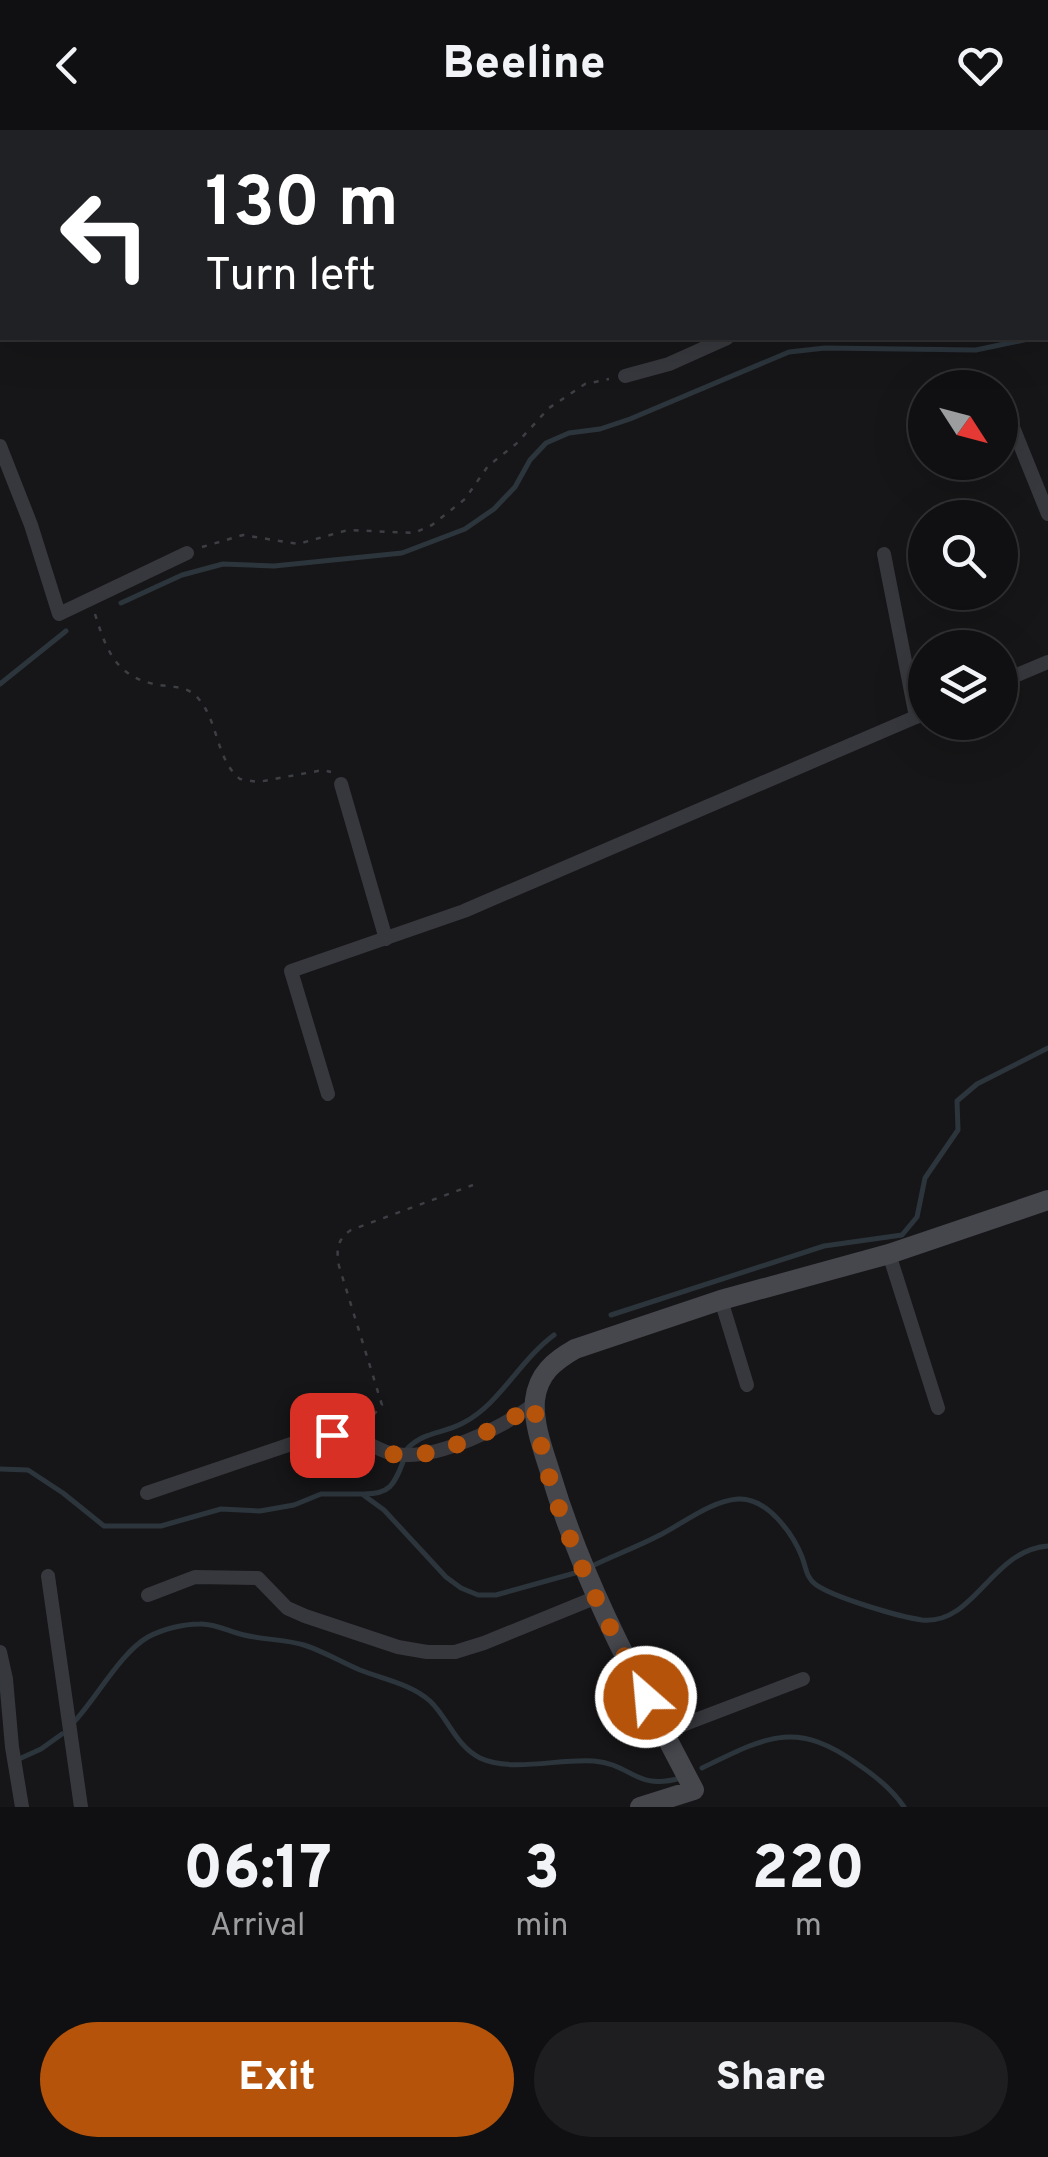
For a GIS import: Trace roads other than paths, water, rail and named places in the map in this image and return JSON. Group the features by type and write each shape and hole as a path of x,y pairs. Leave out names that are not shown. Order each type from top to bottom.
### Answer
{"street":[{"path":"625,376 669,364 722,340"},
{"path":"1018,439 1048,514"},
{"path":"0,446 60,614 187,552"},
{"path":"884,554 908,658"},
{"path":"1018,674 1048,662"},
{"path":"328,1094 291,971 464,910 908,721"},
{"path":"342,784 386,939"},
{"path":"640,1807 698,1799 597,1597 565,1522 544,1454 534,1404 545,1371 555,1360 576,1349 722,1300 889,1254 1048,1200"},
{"path":"889,1254 938,1408"},
{"path":"722,1300 747,1384"},
{"path":"147,1493 306,1439 332,1435 351,1436 382,1451 401,1455 422,1453 494,1429 534,1404"},
{"path":"48,1576 81,1807"},
{"path":"148,1594 195,1577 258,1578 287,1608 305,1616 427,1652 455,1652 484,1643 597,1597"},
{"path":"0,1652 22,1807"},
{"path":"664,1732 802,1679"}],"waterway":[{"path":"121,603 182,575 223,564 274,566 402,553 465,529 494,509 546,443 569,433 600,429 630,419 789,352 825,348 976,350 1024,340"},
{"path":"0,684 66,631"},
{"path":"611,1315 824,1246 902,1235 917,1217 925,1178 958,1130 957,1101 977,1084 1048,1048"},
{"path":"407,1449 420,1439 456,1427 476,1415 554,1335"},
{"path":"364,1494 390,1487 403,1462"},
{"path":"0,1469 28,1470 104,1526 161,1526 221,1509 260,1511 294,1505 321,1494 362,1494 384,1510 446,1577 478,1595 496,1595 575,1573"},
{"path":"592,1566 718,1504 749,1500 769,1510 785,1528 815,1584 867,1606 922,1620 956,1611 1012,1560 1048,1546"},
{"path":"73,1723 138,1644 167,1629 205,1624 251,1637 304,1645 414,1690 430,1701 465,1746 480,1758 521,1765 594,1761 653,1781 681,1778"},
{"path":"19,1759 62,1734"},
{"path":"702,1768 763,1741 799,1738 817,1742 859,1765 884,1784 904,1807"}]}
